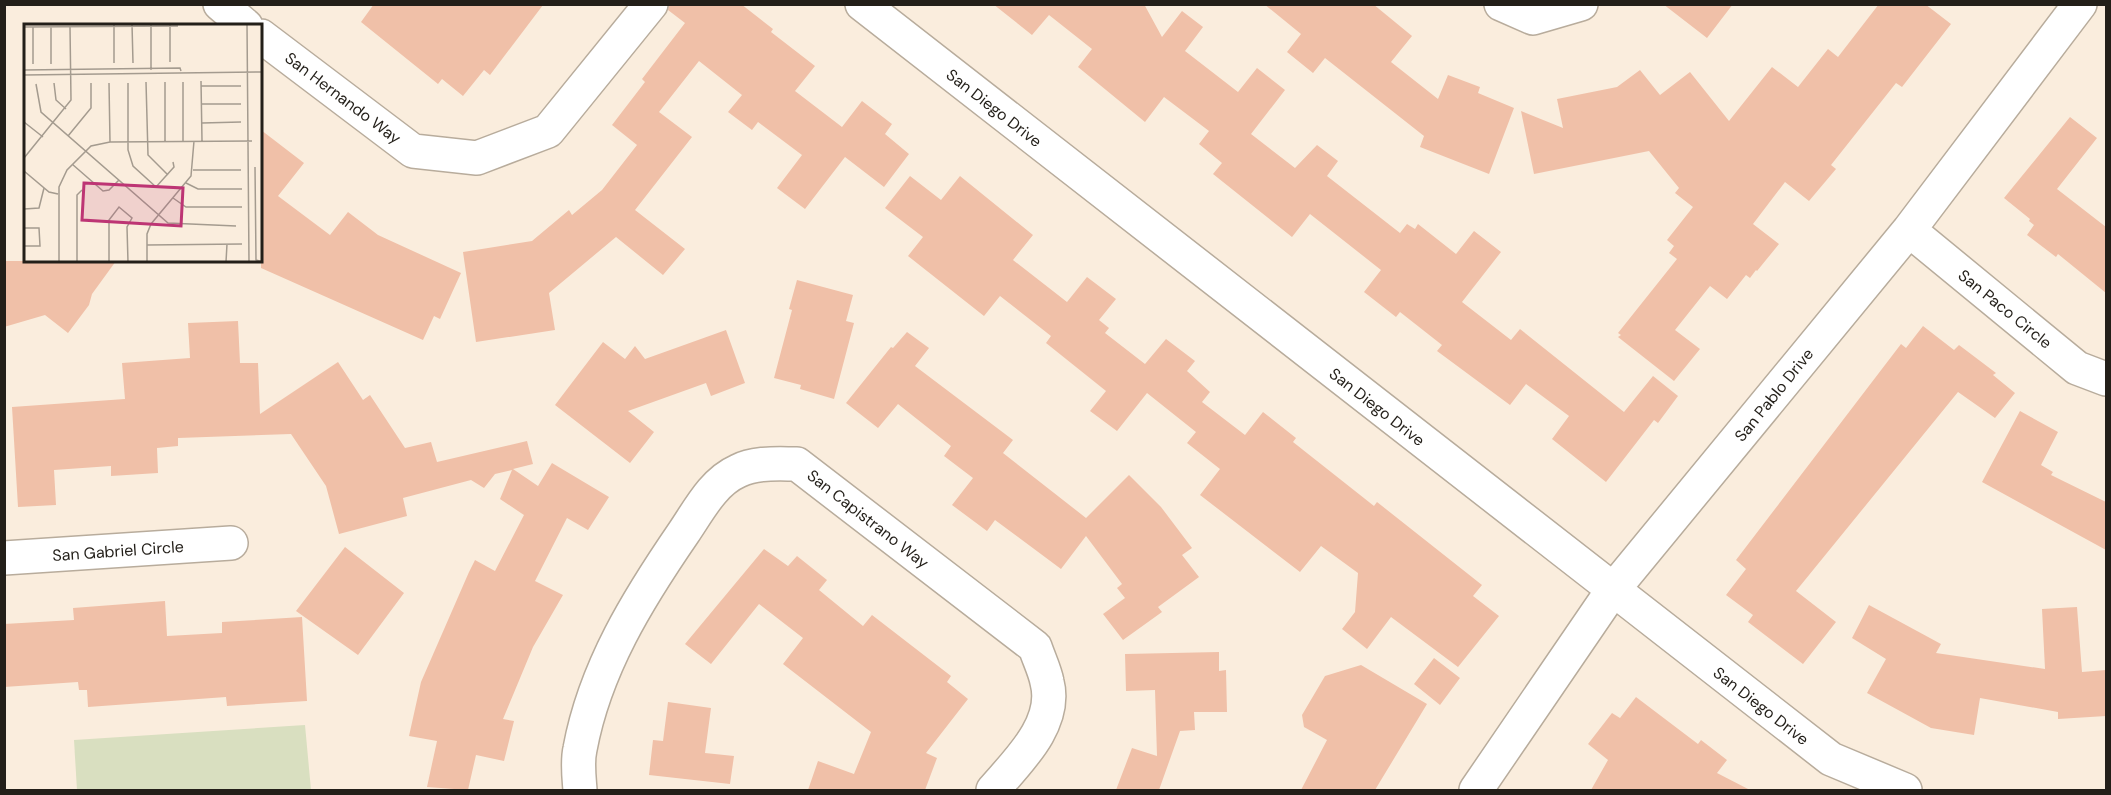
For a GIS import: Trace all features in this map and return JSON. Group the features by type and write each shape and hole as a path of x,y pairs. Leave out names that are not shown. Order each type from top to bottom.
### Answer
{"street":[{"path":"220,4 244,24"},
{"name":"San Hernando Way","path":"262,37 413,151 477,158 548,131 651,4"},
{"name":"San Diego Drive","path":"862,4 1612,591 1831,759 1905,790"},
{"path":"1502,4 1533,18 1581,4"},
{"name":"San Pablo Drive","path":"1476,790 1612,591 1909,230 2080,4"},
{"name":"San Paco Circle","path":"1909,230 2077,368 2106,379"},
{"name":"San Capistrano Way","path":"580,790 579,751 595,693 614,645 642,593 714,488 738,470 770,464 797,464 1035,647 1048,684 1047,716 1029,747 993,790"},
{"name":"San Gabriel Circle","path":"4,558 231,543"}],"green space":[{"path":"305,725 311,790 77,790 74,740"}],"building":[{"path":"374,4 543,5 490,75 484,70 463,96 442,79 438,84 361,22"},
{"path":"669,4 741,4 773,29 771,32 815,66 795,91 842,127 862,101 892,124 885,134 909,154 884,187 845,157 805,209 777,188 802,155 758,122 752,130 728,112 742,95 699,61 659,112 692,137 635,210 685,249 663,275 616,237 549,293 555,330 476,342 463,252 532,241 569,210 572,215 602,190 637,145 612,125 645,82 642,79 685,23 668,10"},
{"path":"993,4 1144,4 1162,37 1182,11 1203,27 1185,51 1238,92 1257,68 1285,90 1251,134 1295,168 1317,145 1338,161 1327,176 1400,233 1407,224 1415,229 1418,224 1456,254 1474,231 1501,252 1462,302 1511,340 1520,329 1624,412 1653,376 1678,396 1658,423 1654,420 1606,482 1552,439 1569,416 1526,384 1510,405 1437,351 1442,345 1400,312 1396,317 1364,292 1381,270 1310,214 1292,237 1213,174 1222,163 1199,144 1209,131 1164,97 1145,122 1078,67 1092,49 1049,15 1032,35"},
{"path":"1264,4 1373,4 1412,36 1391,62 1438,99 1448,75 1480,87 1478,93 1514,108 1489,174 1420,147 1424,136 1325,58 1313,73 1287,52 1301,34"},
{"path":"1663,4 1733,4 1707,38"},
{"path":"1879,4 1925,4 1951,24 1902,87 1896,83 1831,165 1836,169 1809,201 1785,182 1753,224 1779,244 1750,278 1746,275 1727,299 1710,286 1675,330 1700,349 1674,381 1618,337 1621,335 1618,333 1677,259 1669,253 1674,246 1667,240 1693,207 1675,193 1679,188 1649,151 1534,174 1521,111 1563,128 1557,99 1617,87 1640,70 1660,95 1690,72 1729,121 1772,67 1798,87 1828,49 1838,57"},
{"path":"2070,117 2097,138 2057,189 2106,227 2106,293 2058,254 2056,257 2027,235 2034,225 2004,198"},
{"path":"262,131 304,163 278,196 330,235 348,212 378,235 461,273 440,319 434,316 423,340 261,268"},
{"path":"910,176 941,200 960,176 1033,235 1013,260 1067,302 1087,277 1116,299 1099,320 1109,328 1105,333 1145,364 1166,339 1195,361 1187,371 1210,392 1202,402 1245,435 1263,412 1296,438 1293,442 1374,506 1377,502 1482,585 1473,596 1499,616 1458,667 1391,617 1367,649 1342,629 1355,612 1358,573 1321,546 1300,572 1200,495 1220,469 1187,443 1196,432 1147,393 1117,431 1090,411 1106,391 1046,343 1051,336 1000,296 984,316 908,256 923,237 885,208"},
{"path":"4,261 115,262 92,294 89,305 68,333 45,315 4,327"},
{"path":"797,280 853,295 846,321 854,323 834,399 800,389 801,385 774,378 792,310 789,309"},
{"path":"238,321 240,363 258,363 260,414 338,362 363,400 370,395 405,448 431,442 437,462 527,441 533,464 513,469 538,486 552,463 609,497 588,530 567,518 535,581 563,595 533,647 503,719 514,721 504,761 476,755 468,790 427,787 437,741 409,736 421,682 475,560 495,571 524,515 500,499 512,470 495,474 484,488 471,480 403,498 407,516 339,534 326,486 291,434 178,438 178,446 157,448 158,473 111,476 111,466 54,470 56,505 18,507 12,407 125,399 122,363 190,358 188,323"},
{"path":"1923,326 1954,350 1959,345 1996,373 1993,375 2015,393 1995,418 1958,392 1796,591 1836,622 1803,664 1748,622 1753,615 1726,595 1746,569 1736,560 1901,344 1906,348"},
{"path":"726,330 745,383 711,396 706,383 628,411 654,432 630,463 555,405 603,342 625,359 635,346 645,359"},
{"path":"907,332 929,348 915,366 1013,440 1003,453 1086,518 1129,475 1161,507 1192,548 1182,555 1199,577 1158,607 1162,612 1123,640 1103,614 1125,598 1117,588 1122,584 1086,536 1061,569 995,520 987,531 952,505 973,478 944,456 951,446 898,404 878,428 846,403 891,347 893,348"},
{"path":"2020,411 2058,432 2041,465 2053,472 2051,475 2106,502 2106,550 1982,482"},
{"path":"345,547 404,593 358,655 296,611"},
{"path":"764,549 788,566 797,556 827,580 819,590 863,626 872,615 951,676 947,682 968,699 926,753 937,758 925,790 808,790 818,761 854,774 871,732 783,664 803,638 759,604 711,664 685,644"},
{"path":"165,601 167,636 222,633 222,622 302,617 307,701 227,706 226,697 88,707 87,690 79,690 78,682 4,687 4,624 74,620 73,608"},
{"path":"1869,605 1941,644 1936,653 2045,669 2042,609 2077,607 2082,672 2106,670 2106,716 2058,719 2058,712 1980,698 1974,735 1931,728 1867,693 1886,659 1852,638"},
{"path":"1219,652 1219,671 1226,670 1227,712 1194,712 1195,730 1180,731 1159,790 1116,790 1132,748 1157,756 1155,690 1126,691 1125,654"},
{"path":"1434,658 1460,678 1440,705 1414,684"},
{"path":"1361,665 1427,704 1375,790 1301,790 1327,740 1304,727 1302,715 1325,676"},
{"path":"1636,697 1698,744 1701,740 1727,760 1717,773 1750,790 1591,790 1608,760 1588,744 1612,713 1620,718"},
{"path":"668,702 711,708 705,753 734,756 730,784 649,775 653,740 663,741"}]}
